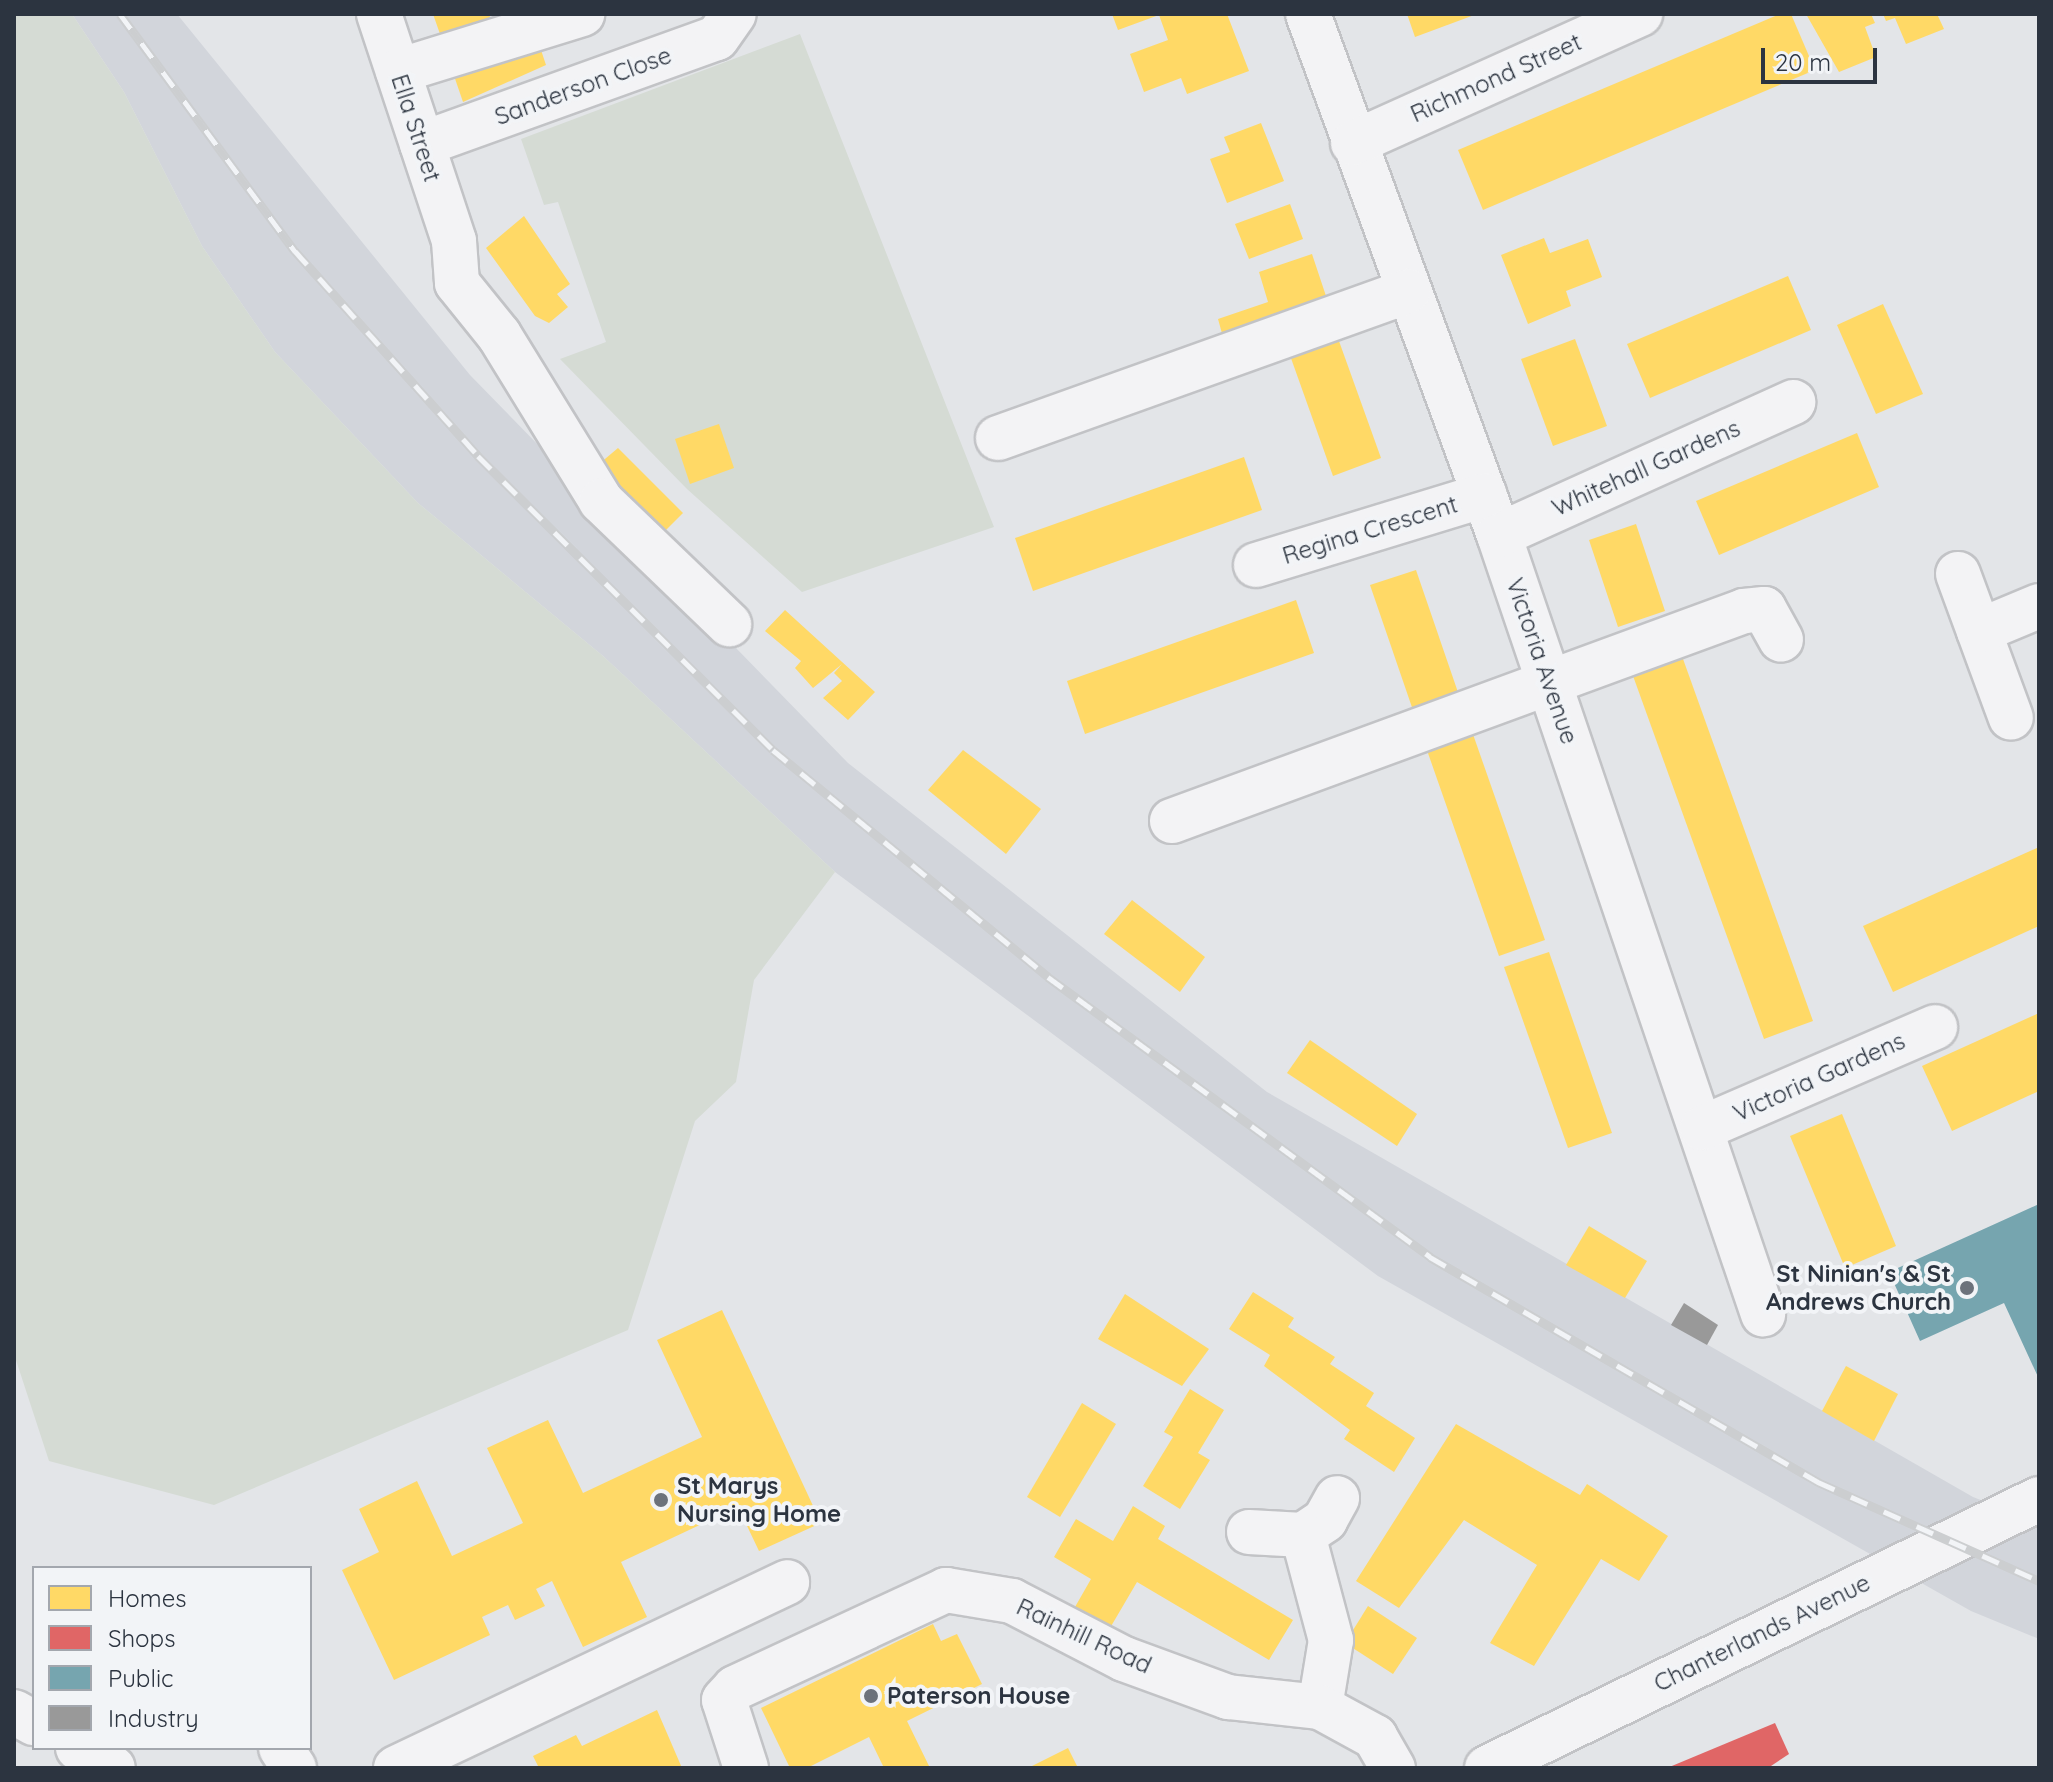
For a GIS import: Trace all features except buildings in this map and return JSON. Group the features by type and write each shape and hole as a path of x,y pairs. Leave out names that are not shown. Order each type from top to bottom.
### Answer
{"street":[{"name":"Ella Street","path":"379,14 454,241 457,283 499,335 585,479 729,624"},
{"path":"398,71 582,14"},
{"name":"Sanderson Close","path":"422,144 717,38 734,14"},
{"name":"Victoria Avenue","path":"1308,14 1485,495 1763,1314"},
{"name":"Richmond Street","path":"1353,143 1640,14"},
{"path":"998,438 1409,291"},
{"name":"Whitehall Gardens","path":"1499,535 1793,402"},
{"name":"Regina Crescent","path":"1256,565 1485,495"},
{"path":"1958,574 2011,718"},
{"path":"1979,631 2039,606"},
{"path":"1172,821 1551,686 1744,611 1764,609 1781,640"},
{"name":"Victoria Gardens","path":"1702,1128 1935,1027"},
{"path":"1249,1532 1303,1535 1325,1520 1337,1498"},
{"name":"Chanterlands Avenue","path":"1487,1768 1544,1755 2039,1499"},
{"path":"1303,1535 1331,1640 1320,1707"},
{"path":"396,1768 787,1582"},
{"name":"Rainhill Road","path":"746,1768 724,1700 735,1688 946,1590 1012,1601 1124,1659 1228,1697 1320,1707 1375,1737 1393,1768"},
{"path":"14,1712 32,1722"},
{"path":"82,1750 115,1768 132,1750"},
{"path":"282,1750 294,1768"}],"shaded area":[{"path":"14,14 72,14 124,92 202,246 275,352 418,503 603,656 835,872 754,980 736,1082 695,1121 628,1330 214,1505 49,1461 14,1354"},
{"path":"72,14 177,14 470,375 848,763 1267,1092 1973,1497 2039,1523 2039,1639 1971,1611 1378,1276 835,872 603,656 418,503 275,352 202,246 124,92"},
{"path":"800,34 994,527 802,592 687,489 560,359 606,342 558,202 544,205 521,139"}],"railway":[{"path":"120,14 295,251 478,456 773,750 1048,977 1430,1257 1818,1482 2039,1581"}],"place":[{"name":"St Ninian's & St Andrews Church","path":"1967,1288"},
{"name":"St Marys Nursing Home","path":"661,1500"},
{"name":"Paterson House","path":"871,1696"}]}
